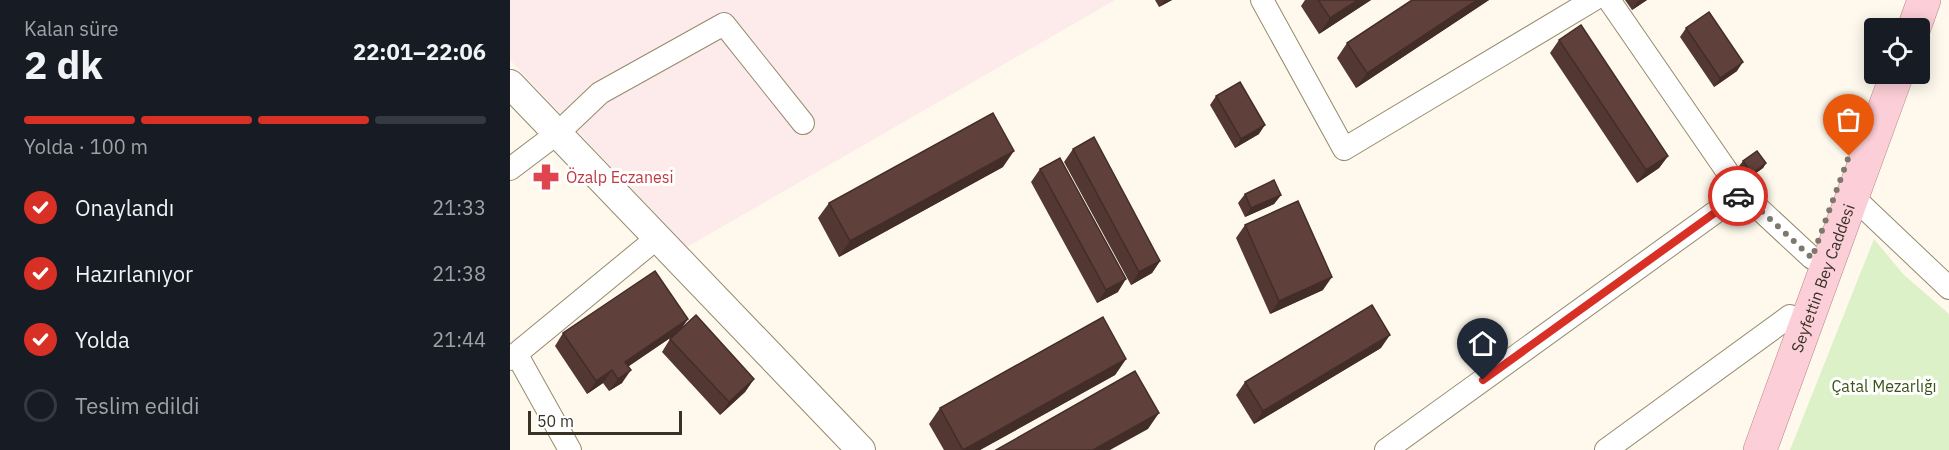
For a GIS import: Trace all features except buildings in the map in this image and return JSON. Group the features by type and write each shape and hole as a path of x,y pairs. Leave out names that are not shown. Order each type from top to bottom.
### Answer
{"main road":[{"path":"1899,18 1905,0"},
{"path":"1918,18 1924,0"},
{"name":"Seyfettin Bey Caddesi","path":"1742,450 1874,84"},
{"name":"Seyfettin Bey Caddesi","path":"1760,450 1893,84"}],"street":[{"path":"1262,0 1344,149 1593,0"},
{"path":"1609,0 1742,193 1812,258"},
{"path":"510,169 559,132 600,93 724,24 803,123"},
{"path":"510,84 559,132 657,238 861,450"},
{"path":"1386,450 1414,442 1742,193"},
{"path":"1853,197 1949,288"},
{"path":"570,450 514,357 657,238"},
{"path":"1606,450 1790,316"}],"shaded area":[{"path":"510,0 1115,0 687,247 510,60"}],"green space":[{"name":"Çatal Mezarlığı","path":"1874,239 1903,274 1949,314 1949,450 1790,450"}],"way so far":[{"path":"1738,196 1742,193 1812,258 1849,156"}],"place":[{"name":"Özalp Eczanesi","path":"546,177"}],"route":[{"path":"1483,380 1738,196"}]}
